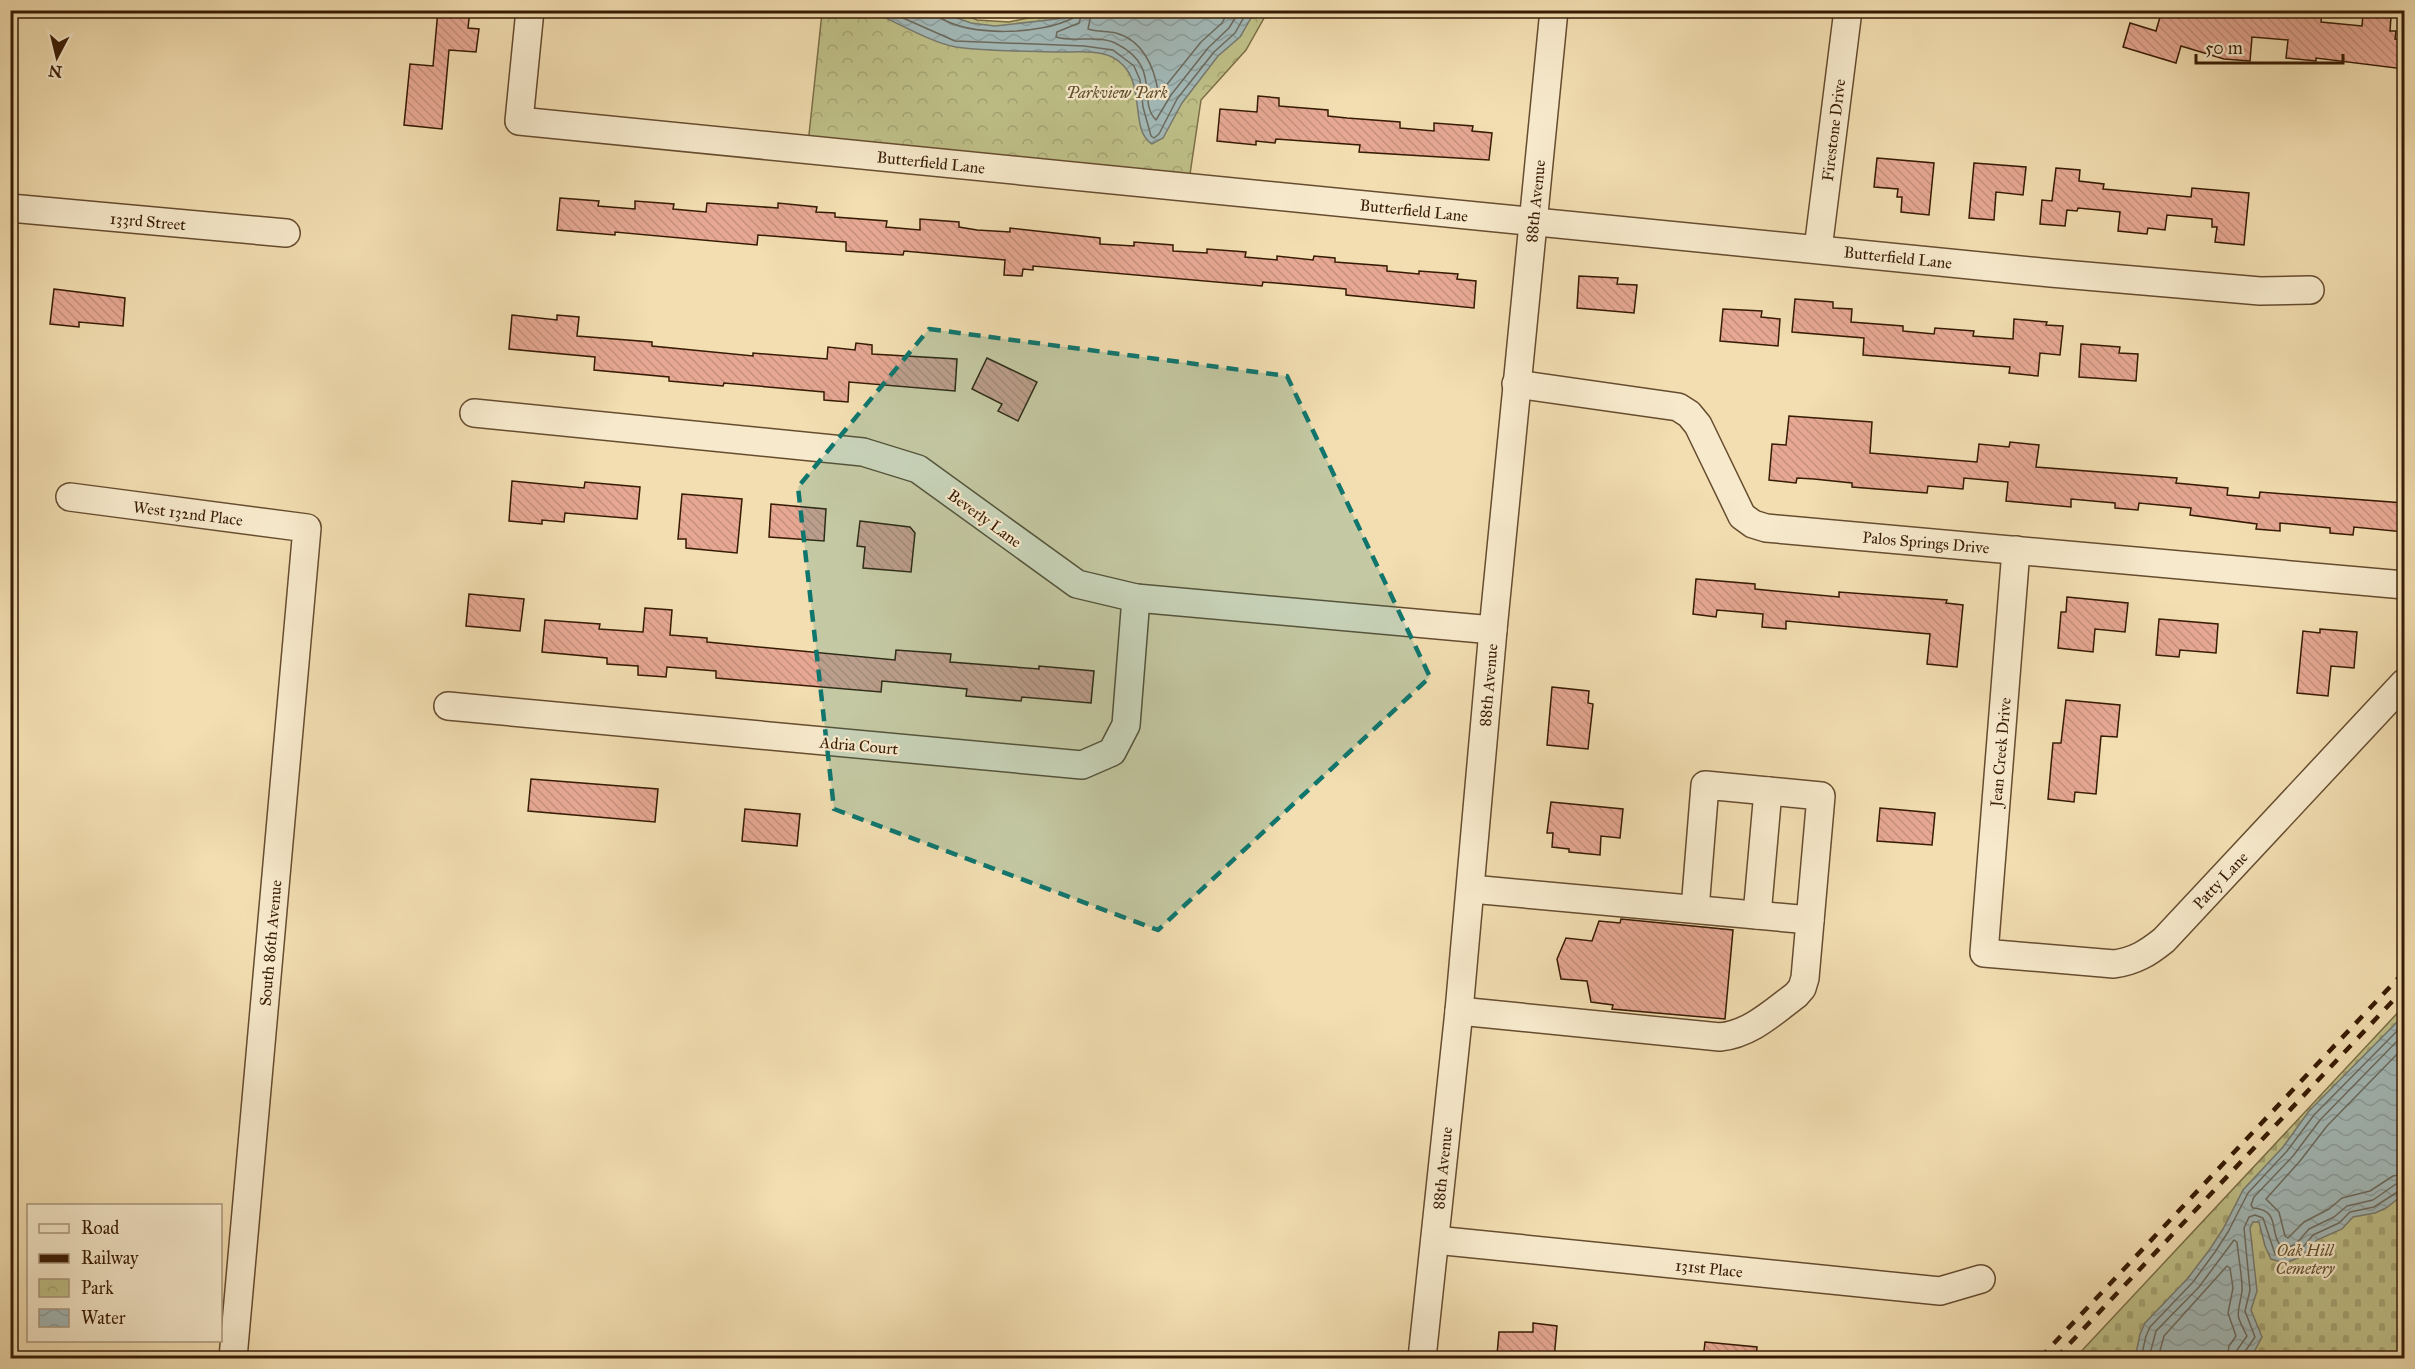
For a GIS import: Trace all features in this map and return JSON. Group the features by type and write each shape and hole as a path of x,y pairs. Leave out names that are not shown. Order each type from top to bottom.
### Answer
{"street":[{"name":"Butterfield Lane","path":"530,10 519,121 2051,273 2260,291 2310,290"},
{"name":"88th Avenue","path":"1422,1359 1460,1011 1516,384 1554,10"},
{"name":"Firestone Drive","path":"1818,249 1848,10"},
{"name":"133rd Street","path":"10,208 286,233"},
{"name":"Palos Springs Drive","path":"1516,384 1678,407 1689,414 1698,425 1735,505 1742,516 1753,524 1778,529 2404,585"},
{"name":"Beverly Lane","path":"474,413 863,452 882,456 918,469 1077,584 1136,598 1493,630"},
{"name":"West 132nd Place","path":"70,498 307,528"},
{"name":"South 86th Avenue","path":"233,1359 307,528"},
{"name":"Jean Creek Drive","path":"1984,953 2016,550"},
{"name":"Adria Court","path":"448,706 1082,765 1112,752 1126,725 1136,598"},
{"name":"Patty Lane","path":"1984,953 2114,964 2147,954 2164,940 2404,683"},
{"path":"1460,1011 1720,1037 1736,1036 1749,1029 1796,995 1802,988 1821,795 1705,785 1695,909"},
{"path":"1757,915 1768,791"},
{"path":"1471,889 1810,920"},
{"name":"131st Place","path":"1435,1240 1940,1291 1981,1279"}],"highlighted area":[{"path":"929,329 1287,376 1430,677 1158,930 834,809 798,487"}],"green space":[{"name":"Parkview Park","path":"1066,10 1268,11 1246,50 1201,100 1189,181 808,144 822,13 797,11 957,11 977,20 1009,22"},
{"name":"Oak Hill Cemetery","path":"2404,1006 2404,1358 2075,1358"}],"water":[{"path":"871,11 938,11 971,23 995,26 1057,19 1075,11 1255,11 1240,37 1218,56 1182,103 1163,138 1152,144 1145,137 1141,127 1131,76 1124,66 1112,57 1088,52 996,51 956,47 946,45"},
{"path":"2404,1015 2404,1194 2386,1208 2375,1213 2353,1217 2342,1229 2317,1240 2303,1256 2285,1263 2271,1259 2259,1222 2253,1222 2250,1228 2257,1291 2251,1310 2262,1337 2254,1352 2246,1358 2135,1358 2145,1323 2188,1278 2210,1249 2243,1190 2283,1147 2309,1111"}],"building":[{"path":"438,10 470,10 468,28 479,29 476,52 449,50 442,129 404,125 410,64 433,66"},
{"path":"2162,10 2322,10 2321,22 2362,26 2363,14 2391,17 2390,31 2396,31 2395,39 2404,40 2404,69 2316,58 2316,61 2286,58 2288,40 2252,37 2250,61 2224,59 2181,46 2176,63 2123,47 2130,23 2156,31"},
{"path":"1258,96 1279,98 1279,106 1328,110 1328,116 1400,122 1400,128 1434,131 1434,123 1473,126 1472,131 1492,133 1489,160 1359,152 1360,145 1276,139 1275,143 1256,141 1256,145 1217,141 1220,109 1257,112"},
{"path":"1877,158 1934,163 1929,215 1901,212 1902,197 1897,197 1898,189 1874,187"},
{"path":"1974,163 2026,167 2023,195 1996,192 1994,220 1969,218"},
{"path":"2056,168 2080,170 2079,181 2104,184 2103,189 2191,197 2192,188 2249,193 2244,245 2215,242 2217,227 2212,227 2212,219 2167,215 2165,230 2148,228 2147,234 2118,231 2120,212 2078,208 2077,211 2067,210 2065,226 2040,224 2042,200 2052,201"},
{"path":"560,198 599,201 598,206 635,209 635,201 674,204 673,209 706,212 707,203 778,208 778,203 817,207 816,212 835,213 835,217 887,221 886,227 920,230 920,219 959,222 959,227 977,230 1010,232 1010,228 1100,238 1100,244 1134,246 1134,242 1173,245 1173,251 1207,253 1207,249 1246,252 1245,257 1277,260 1277,256 1313,260 1314,256 1335,258 1335,262 1387,266 1387,271 1458,274 1457,279 1476,281 1474,308 1346,295 1346,289 1263,282 1262,286 1033,266 1033,270 1023,269 1022,276 1004,275 1005,260 904,251 903,255 846,251 846,242 758,235 757,245 615,232 615,235 557,230"},
{"path":"1579,276 1618,278 1617,284 1637,285 1634,313 1577,308"},
{"path":"54,289 125,298 123,326 79,322 79,327 50,324"},
{"path":"1795,299 1833,302 1833,308 1852,309 1851,322 1903,326 1903,331 1934,334 1935,328 1974,331 1973,336 2013,339 2014,319 2047,322 2046,325 2063,326 2060,355 2040,353 2038,376 2009,373 2010,367 1863,355 1864,338 1792,332"},
{"path":"1723,309 1762,311 1761,317 1780,319 1778,346 1720,341"},
{"path":"512,315 557,320 557,315 579,317 577,336 652,342 652,346 753,356 753,353 827,359 828,347 855,350 856,343 872,345 872,354 957,359 955,391 849,382 848,402 824,400 824,392 724,383 723,386 669,381 669,377 594,370 595,357 509,349"},
{"path":"2081,344 2120,347 2119,353 2138,354 2136,381 2079,377"},
{"path":"987,358 1037,382 1018,421 998,411 1002,404 972,389"},
{"path":"1789,416 1872,422 1870,453 1977,462 1979,444 2009,447 2010,442 2039,445 2036,467 2177,478 2176,483 2228,488 2227,495 2259,498 2260,492 2404,503 2404,532 2354,527 2353,535 2330,533 2330,528 2280,523 2280,531 2256,529 2257,524 2190,515 2191,508 2139,503 2138,510 2115,508 2115,503 2071,499 2071,507 2006,501 2008,482 1964,478 1963,489 1928,486 1927,493 1852,487 1852,483 1814,479 1797,478 1796,483 1769,480 1772,444 1786,445"},
{"path":"512,481 584,488 585,482 640,487 637,519 565,513 564,522 542,520 542,524 509,521"},
{"path":"682,494 742,499 737,553 686,548 686,539 678,539"},
{"path":"771,504 826,509 824,541 769,537"},
{"path":"860,521 910,527 915,533 911,572 863,568 865,547 857,546"},
{"path":"1696,579 1755,584 1755,589 1839,597 1839,592 1947,600 1946,603 1963,605 1957,667 1927,664 1930,634 1786,621 1786,629 1762,627 1763,614 1717,610 1716,617 1693,614"},
{"path":"469,594 524,599 520,631 466,626"},
{"path":"2067,597 2128,603 2125,632 2095,629 2093,652 2058,648 2061,612 2066,612"},
{"path":"645,608 672,610 670,635 707,638 707,642 895,660 896,650 951,654 950,662 1094,671 1091,703 1022,697 1021,701 966,696 967,689 882,681 881,692 738,680 716,678 716,671 667,667 666,677 638,675 638,666 607,664 607,658 542,652 545,620 600,624 599,629 643,632"},
{"path":"2159,619 2218,624 2216,653 2180,650 2179,657 2156,655"},
{"path":"2320,629 2357,632 2354,668 2331,666 2328,696 2297,693 2303,631 2320,633"},
{"path":"1552,687 1589,691 1588,703 1593,704 1588,749 1547,745"},
{"path":"2066,700 2120,705 2117,737 2101,736 2096,794 2075,792 2074,802 2048,799 2053,743 2061,743"},
{"path":"531,779 658,789 655,822 528,811"},
{"path":"1551,802 1623,809 1620,838 1601,836 1600,855 1569,852 1569,849 1552,847 1553,833 1547,833"},
{"path":"1880,808 1935,813 1932,845 1877,841"},
{"path":"745,809 800,814 797,846 742,841"},
{"path":"1621,919 1733,930 1725,1019 1612,1009 1613,1005 1591,1002 1587,981 1561,979 1557,959 1566,938 1592,941 1599,921 1620,923"},
{"path":"1533,1323 1557,1326 1554,1359 1515,1359 1497,1355 1499,1332 1533,1332"},
{"path":"1705,1342 1757,1347 1756,1359 1703,1359"}],"railway":[{"path":"2040,1358 2404,972"},
{"path":"2056,1358 2404,989"}]}
